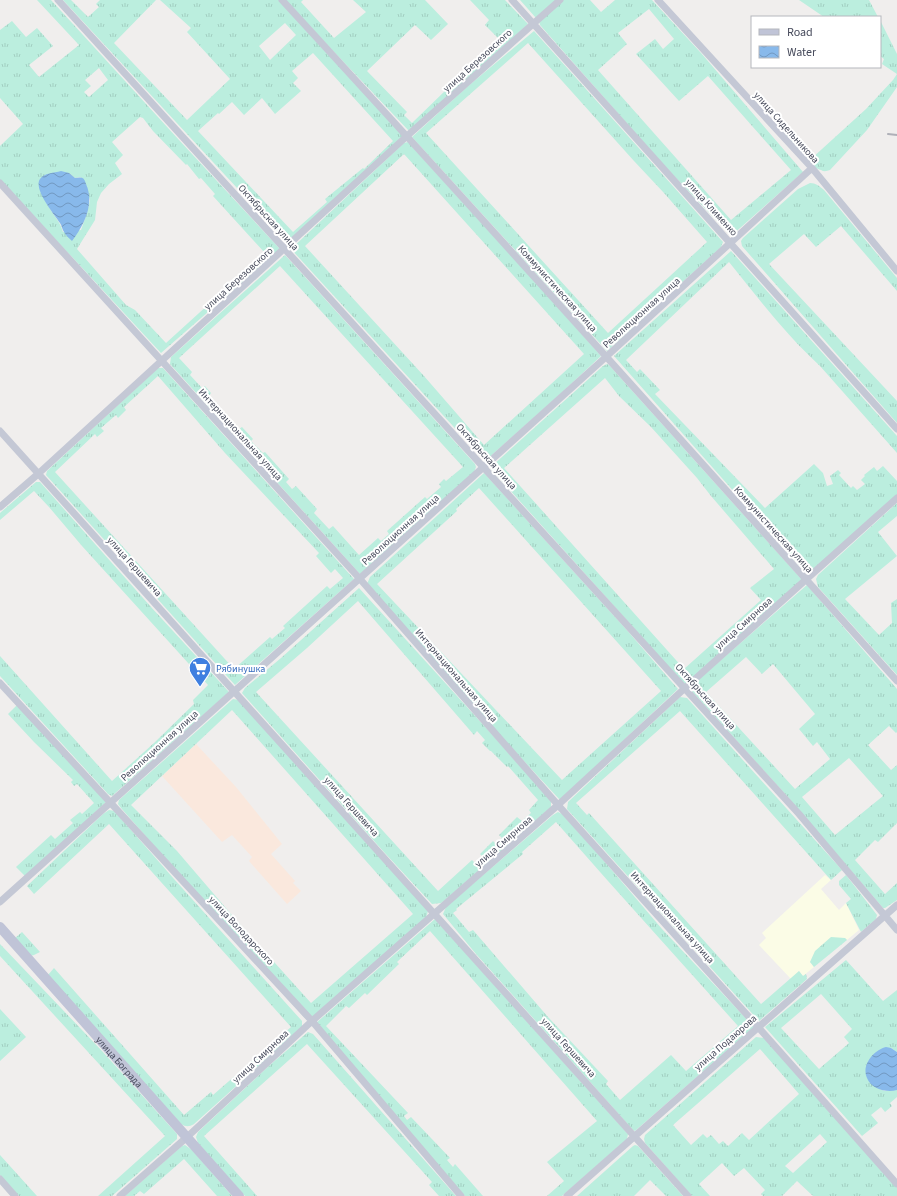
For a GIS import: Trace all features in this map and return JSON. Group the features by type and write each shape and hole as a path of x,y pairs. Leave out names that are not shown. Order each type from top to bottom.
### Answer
{"street":[{"name":"Октябрьская улица","path":"58,0 799,814 897,930"},
{"name":"Коммунистическая улица","path":"282,0 607,356 897,681"},
{"name":"улица Клименко","path":"512,0 897,429"},
{"name":"улица Березовского","path":"0,507 285,249 407,136 560,0"},
{"name":"улица Сидельникова","path":"658,0 812,168 897,271"},
{"name":"Революционная улица","path":"0,902 607,356 812,168"},
{"name":"Интернациональная улица","path":"0,183 360,579 558,805 897,1184"},
{"name":"улица Гершевича","path":"0,431 688,1196"},
{"name":"улица Смирнова","path":"120,1196 186,1138 312,1021 558,805 685,688 897,498"},
{"name":"улица Володарского","path":"0,683 312,1021 462,1196"},
{"name":"улица Подаюрова","path":"567,1196 897,905"},
{"name":"улица Бограда","path":"0,927 239,1196"},
{"path":"0,1179 15,1196"}],"shaded area":[{"path":"196,744 236,787 282,844 271,854 295,881 293,883 301,891 287,904 249,861 252,857 232,835 222,842 162,776"},
{"path":"825,875 831,880 821,889 839,910 846,903 859,930 847,940 845,938 810,962 814,967 803,976 799,971 791,979 759,945 766,938 762,933"}],"green space":[{"path":"37,0 51,0 280,249 161,353 0,182 0,146 23,124 0,98 0,30 12,21 26,37 37,28 53,46 29,65 39,77 79,45","holes":["99,68 108,80 89,97 84,92 91,86 85,80","140,117 143,118 153,131 186,165 187,164 199,179 201,178 215,194 213,196 265,253 166,343 135,310 126,305 77,249 95,220 97,202 101,193 109,184 122,174 115,163 123,155 112,142","69,173 75,178 81,177 90,200 81,230 63,232 60,224 46,202"]},
{"path":"63,0 71,0 88,17 99,7 96,4 100,0 156,0 114,43 187,120 230,79 187,32 191,28 160,0 283,0 403,136 288,243","holes":["285,23 296,35 270,60 259,46","313,53 393,141 364,169 363,168 325,199 327,202 293,232 198,131 232,102 244,115 262,98 275,114 301,91 293,83 298,78 292,71"]},
{"path":"285,0 303,0 301,2 334,38 366,12 353,0 425,0 448,24 431,40 415,25 367,71 407,112 404,115 412,123 483,54 486,56 493,50 491,47 499,39 485,25 489,20 470,0 505,0 528,24 409,131"},
{"path":"520,0 556,0 536,18"},
{"path":"563,0 590,0 601,12 615,0 652,0 701,53 803,172 731,236 661,162 540,25 539,21","holes":["649,9 674,39 663,49 655,39 636,54 679,101 708,76 791,170 731,220 598,70 627,44 618,33"]},
{"path":"799,0 869,0 877,16 823,16"},
{"path":"881,22 897,54 897,74 882,64 884,59 881,57"},
{"path":"534,31 723,242 721,247 607,351 412,137 467,87","holes":["528,43 707,242 608,333 426,133"]},
{"path":"897,74 897,87 867,130 830,170 823,171 816,168 800,154 782,132 786,128 811,159 866,109"},
{"path":"408,142 601,356 485,461 291,249 404,143","holes":["404,154 584,354 484,445 424,376 305,246"]},
{"path":"810,183 816,184 824,190 897,278 897,291 841,226 816,247 804,234 769,264 897,401 897,423 742,246 741,241 743,238 798,189"},
{"path":"731,251 897,436 897,453 820,366 784,329 729,262 626,360 637,372 640,369 660,390 655,394 765,508 814,464 823,473 827,486 833,484 830,476 838,470 841,473 839,475 851,488 853,486 857,490 865,484 861,480 865,476 864,475 874,467 877,471 883,466 897,481 897,497 808,574 614,356"},
{"path":"285,255 475,464 476,467 474,472 360,574 170,364 171,357","holes":["280,266 463,467 446,481 444,479 439,484 441,487 427,499 425,497 387,531 389,534 381,541 378,538 359,555 333,526 329,529 314,513 317,509 296,486 292,489 286,482 289,479 265,452 263,453 251,441 253,439 242,427 239,429 209,396 211,393 205,386 202,388 190,375 192,372 179,358"]},
{"path":"607,364 609,365 803,581 685,685 491,469 492,466","holes":["605,378 619,396 651,427 697,478 774,569 750,588 761,600 684,669 504,468"]},
{"path":"158,368 163,368 354,579 235,685 46,475 47,471","holes":["158,376 225,453 319,553 316,556 331,573 335,569 343,578 330,589 327,586 283,626 285,628 272,639 270,637 234,669 55,472 95,434 97,437 104,431 101,428 116,415 118,418 126,410 124,407"]},
{"path":"484,473 625,628 678,689 560,800 424,653 367,584 370,577","holes":["479,488 661,691 562,780 377,584 457,511 456,509"]},
{"path":"36,482 40,482 229,692 112,796 108,794 0,676 0,656 112,781 194,704 193,700 208,685 34,491 0,520 0,513"},
{"path":"897,503 897,516 878,532 897,556 845,599 879,635 892,623 891,603 897,599 897,675 818,587 816,579 818,575"},
{"path":"807,585 897,689 897,732 896,733 889,726 868,745 891,770 897,765 897,823 878,842 875,840 855,860 885,894 897,883 897,900 883,908 787,796 689,688","holes":["746,657 762,674 773,664 815,714 799,729 813,746 817,742 830,759 795,789 706,692","849,758 883,796 835,835 802,797"]},
{"path":"359,588 551,801 551,807 445,900 441,903 432,904 242,693 245,688","holes":["358,601 474,735 477,731 485,740 482,743 507,767 508,766 538,800 529,810 531,813 522,821 517,817 499,835 502,838 496,844 493,841 480,854 482,856 475,863 472,860 438,891 256,692"]},
{"path":"680,697 687,698 842,870 831,880 680,711 576,803 587,815 589,813 761,1004 799,971 803,976 806,974 807,979 759,1021 567,809 568,802"},
{"path":"233,699 239,700 428,911 426,918 314,1018 307,1020 121,808 118,804 119,800","holes":["232,710 413,914 311,1003 237,921 177,851 131,805"]},
{"path":"17,705 106,802 26,877 16,867 51,835 55,839 73,823 70,820 80,812 82,814 94,803 77,784 74,786 71,782 73,780 8,714"},
{"path":"109,810 115,811 302,1021 302,1027 194,1124 189,1126 181,1124 48,975 54,968 184,1115 211,1092 213,1095 291,1027 109,824 34,894 27,886"},
{"path":"558,812 562,814 662,929 754,1027 635,1131 476,954 443,914 446,907","holes":["556,822 738,1026 686,1071 671,1055 620,1100 606,1084 608,1081 548,1017 473,930 469,932 453,913 523,854 522,852"]},
{"path":"846,875 877,915 876,919 861,932 846,903 851,899 839,885 839,881"},
{"path":"435,919 628,1134 627,1139 562,1196 547,1196 564,1181 547,1162 597,1121 430,931 397,962 399,964 367,995 365,993 349,1008 346,1006 326,1026 408,1113 404,1116 407,1120 411,1117 450,1158 447,1160 453,1167 455,1164 483,1196 465,1196 315,1027 316,1023"},
{"path":"22,932 40,952 30,956 14,939"},
{"path":"831,937 845,938 847,940 814,967 810,962 815,951"},
{"path":"0,944 102,1051 177,1134 177,1139 112,1196 98,1196 165,1136 0,956"},
{"path":"846,960 883,1001 897,990 897,1052 891,1048 879,1089 885,1091 897,1090 897,1097 890,1103 892,1106 885,1112 881,1107 871,1115 878,1123 862,1136 765,1027","holes":["821,994 852,1029 844,1037 849,1043 819,1069 781,1028"]},
{"path":"0,1009 26,1037 0,1061"},
{"path":"308,1032 313,1034 456,1196 439,1196 429,1185 432,1182 307,1044 204,1136 257,1196 245,1196 198,1143 196,1137 198,1132 271,1064"},
{"path":"756,1037 764,1038 897,1188 897,1196 813,1196 797,1181 782,1196 763,1196 761,1194 765,1190 744,1168 734,1176 722,1163 699,1184 710,1196 692,1196 645,1143 645,1135","holes":["760,1049 799,1094 749,1140 742,1133 728,1146 723,1141 719,1144 711,1135 707,1138 703,1134 691,1145 673,1125","820,1134 827,1142 793,1173 785,1166"]},
{"path":"185,1145 192,1150 232,1196 217,1196 184,1159 144,1194 140,1191 134,1196 125,1196 182,1146"},
{"path":"633,1146 638,1146 683,1196 666,1196 650,1180 634,1196 577,1196"},
{"path":"0,1155 37,1196 19,1196 0,1175"}],"water":[{"path":"61,171 69,173 75,178 83,179 88,192 89,207 87,214 81,228 72,241 65,233 39,189 40,179 42,177 47,174"},
{"path":"886,1047 897,1052 897,1090 893,1091 880,1089 872,1085 867,1078 866,1073 867,1063 873,1055 877,1051"}],"railway":[{"path":"888,134 897,135"}],"place":[{"name":"Рябинушка","path":"200,688"}]}
